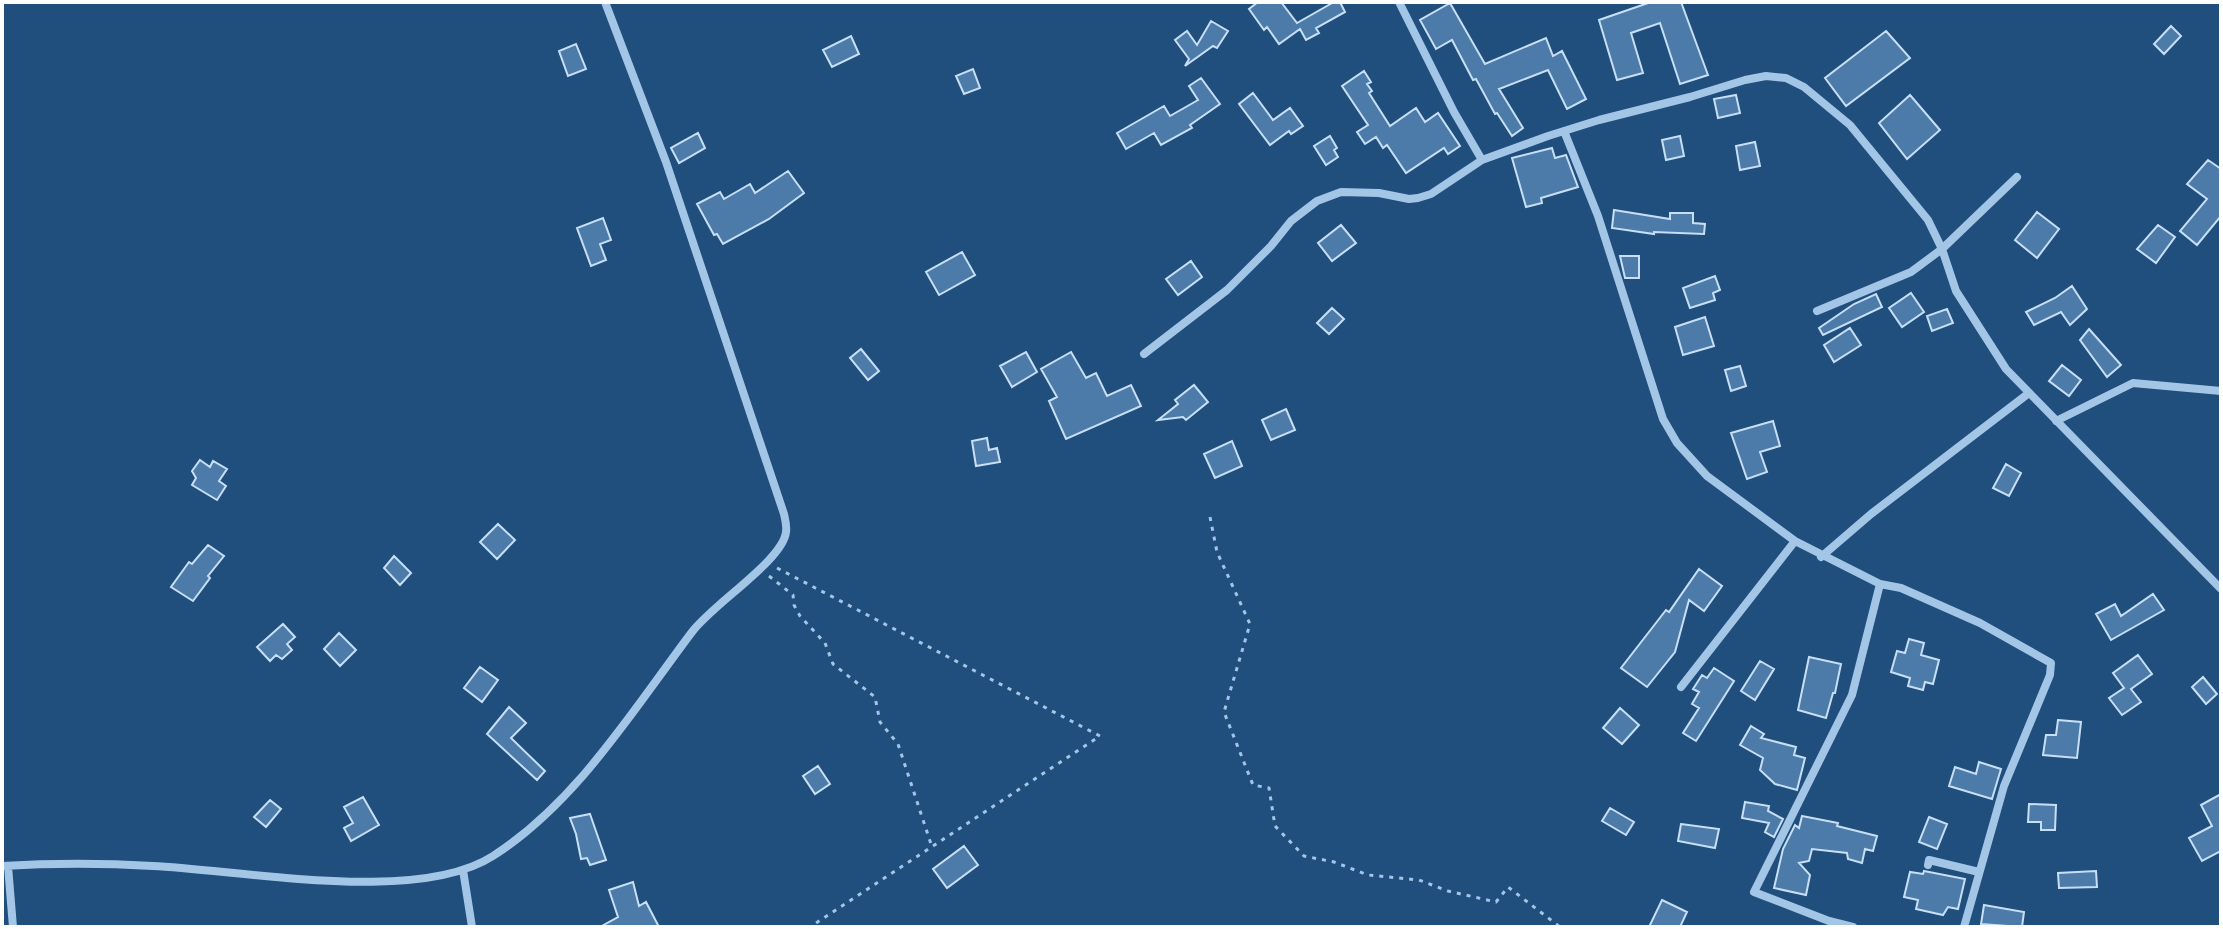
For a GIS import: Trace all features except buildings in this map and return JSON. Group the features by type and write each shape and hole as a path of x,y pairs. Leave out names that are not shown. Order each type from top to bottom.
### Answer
{"street":[{"path":"13,927 5,866 154,866 333,880 422,880 463,870 490,858 523,834 563,796 607,746 697,625 768,563 782,545 787,531 784,514 666,162 605,2"},
{"path":"1399,2 1454,112 1482,160"},
{"path":"1144,354 1227,290 1291,221 1317,201 1341,192 1418,198 1431,194 1482,160 1564,131 1745,80 1766,76 1786,78 1804,87 1850,125 1928,220 1956,291 2006,369 2221,589"},
{"path":"1564,131 1598,216 1663,419 1677,443 1707,476 1821,557 1980,623 2051,663 2050,675 2004,786 1964,927"},
{"path":"1817,311 1911,272 1942,249 2017,177"},
{"path":"2056,421 2133,383 2221,391"},
{"path":"1821,557 1871,514 2029,393"},
{"path":"1681,687 1795,541"},
{"path":"1853,927 1754,892 1852,695 1880,584"},
{"path":"1928,865 1929,860 1979,872"},
{"path":"463,870 472,927"}],"path":[{"path":"1210,517 1217,552 1250,624 1224,712 1253,785 1269,788 1275,826 1304,856 1334,862 1368,875 1419,880 1448,891 1496,902 1508,887 1560,927"},
{"path":"768,563 769,575 793,595 794,605 825,643 833,664 875,697 880,722 898,744 932,847"},
{"path":"768,563 1100,736 810,927"}]}
